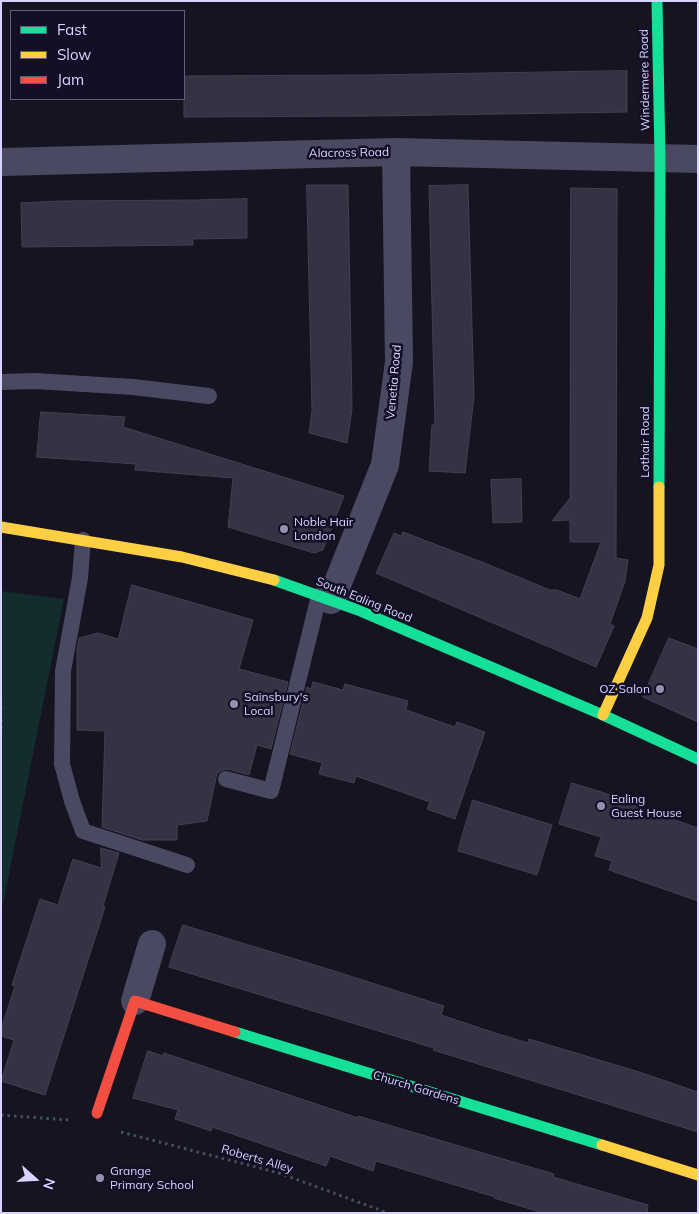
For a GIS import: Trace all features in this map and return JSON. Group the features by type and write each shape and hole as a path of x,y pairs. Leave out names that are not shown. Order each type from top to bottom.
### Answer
{"street":[{"name":"Windermere Road","path":"657,1 660,158"},
{"name":"Alacross Road","path":"1,162 396,152 698,158"},
{"name":"Venetia Road","path":"325,598 385,465 399,362 396,152"},
{"name":"Lothair Road","path":"603,715 648,618 659,566 660,158"},
{"name":"South Ealing Road","path":"1,527 182,557 275,580 358,610 603,715 698,758"},
{"path":"97,1112 135,1001 152,944"},
{"name":"Church Gardens","path":"135,1001 698,1175"}],"lane":[{"path":"1,382 35,381 133,386 209,396"},
{"path":"83,540 80,578 63,671 62,764 72,801 83,831 187,865"},
{"path":"226,779 270,791 325,598"}],"path":[{"path":"1,700 1,734"},
{"path":"1,1115 58,1120"},
{"name":"Roberts Alley","path":"118,1131 279,1173 388,1213"}],"green space":[{"path":"1,591 64,599 1,914"}],"building":[{"path":"627,71 627,112 184,117 185,76"},
{"path":"307,185 348,185 352,408 347,443 309,433 312,411"},
{"path":"468,185 474,397 465,473 429,471 432,425 435,425 429,186"},
{"path":"571,188 617,189 616,558 628,560 625,581 610,624 614,626 596,667 376,573 394,533 401,536 403,532 550,590 557,590 580,599 601,542 570,542 570,520 552,521 570,498"},
{"path":"247,199 247,238 193,239 193,245 22,247 21,203"},
{"path":"41,412 125,417 123,427 344,496 323,550 314,553 228,527 233,478 135,470 136,464 37,457"},
{"path":"521,479 522,522 493,523 491,480"},
{"path":"132,585 253,620 239,669 288,682 271,749 257,745 249,775 228,769 217,773 207,821 177,825 177,840 142,840 102,827 105,731 77,730 77,651 79,638 98,633 118,639"},
{"path":"669,638 698,649 698,722 643,697"},
{"path":"313,682 343,690 345,684 408,701 406,710 455,727 457,722 485,732 455,819 427,809 430,802 356,776 354,783 319,774 322,763 290,754 307,687 311,689"},
{"path":"572,783 627,800 626,803 698,828 698,901 609,870 612,861 595,856 601,837 559,824"},
{"path":"473,800 552,825 537,875 458,851"},
{"path":"101,848 119,853 103,906 105,907 45,1095 1,1081 14,1040 1,1036 1,1029 15,986 12,985 40,899 58,905 73,859 101,868"},
{"path":"183,925 444,1006 441,1015 495,1033 528,1043 529,1039 698,1092 698,1132 433,1050 434,1048 169,967"},
{"path":"148,1051 163,1056 164,1053 358,1118 358,1116 554,1174 553,1177 648,1205 647,1213 543,1213 376,1161 373,1171 330,1156 326,1166 212,1127 211,1131 175,1119 178,1110 133,1098"}],"traffic: fast":[{"path":"657,1 660,158 659,487"},
{"path":"274,580 358,610 603,715 698,759"},
{"path":"235,1032 602,1145"}],"traffic: slow":[{"path":"603,715 647,618 659,565 659,487"},
{"path":"1,527 182,557 274,580"},
{"path":"602,1145 698,1175"}],"traffic: jam":[{"path":"97,1113 135,1001 235,1032"}],"place":[{"name":"Noble Hair London","path":"284,529"},
{"name":"OZ Salon","path":"660,689"},
{"name":"Sainsbury's Local","path":"234,704"},
{"name":"Ealing Guest House","path":"601,806"},
{"name":"Grange Primary School","path":"100,1178"}]}
